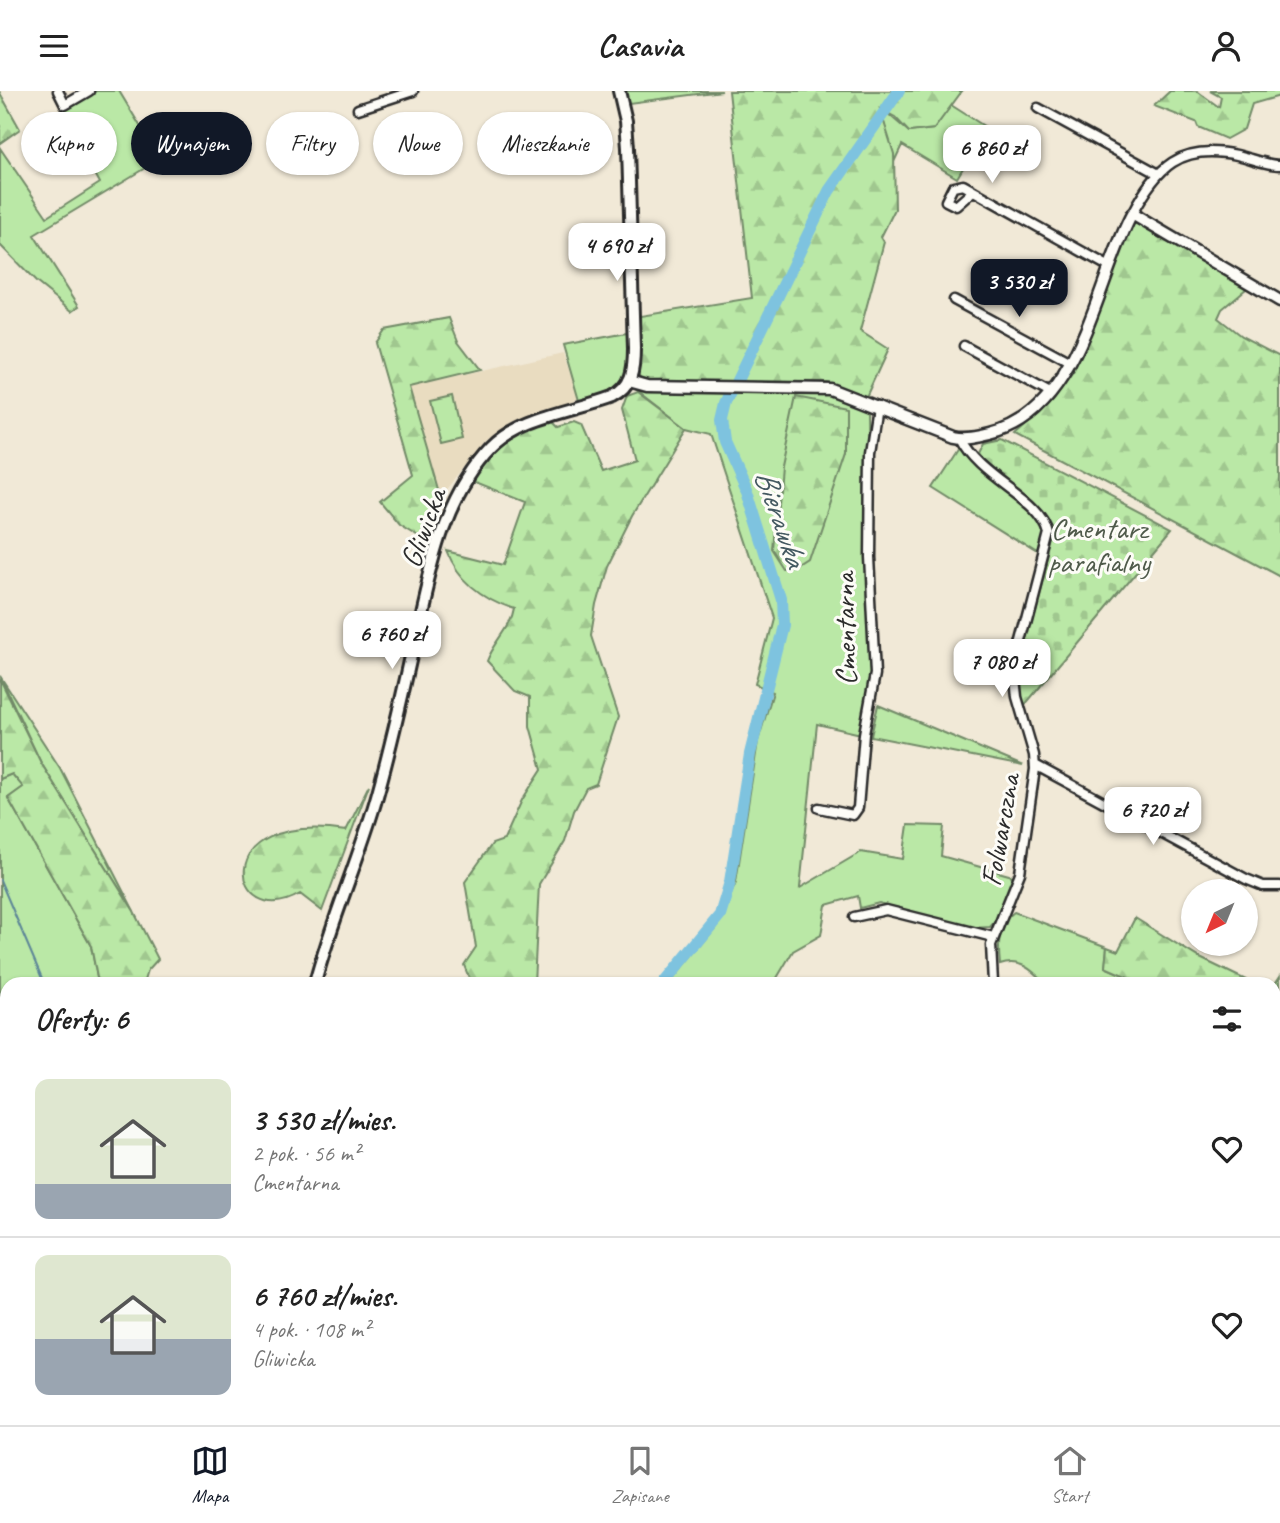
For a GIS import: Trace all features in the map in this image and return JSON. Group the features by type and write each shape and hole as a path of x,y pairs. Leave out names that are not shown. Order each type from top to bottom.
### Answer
{"main road":[{"path":"619,91 626,121 628,161 634,349 629,381"},
{"name":"Gliwicka","path":"317,977 330,928 375,803 433,561 455,502 484,457 505,436 530,424 612,397 629,381"}],"street":[{"path":"58,91 65,105 89,91"},
{"path":"358,109 413,91"},
{"path":"1038,108 1157,173"},
{"path":"629,381 642,386 830,389 959,439 984,436 1008,428 1029,415 1051,393 1084,334 1108,266 1132,213 1157,173 1185,156 1212,152 1279,165"},
{"path":"973,191 1108,266"},
{"path":"1132,213 1280,301"},
{"path":"954,300 1070,363"},
{"path":"964,345 1051,393"},
{"name":"Cmentarna","path":"819,808 853,814 858,808 864,734 875,674 869,558 870,452 877,406"},
{"name":"Folwarczna","path":"959,439 975,462 1037,511 1049,530 1048,548 1031,597 1014,668 1018,706 1035,765 1020,873 1013,897 993,937 990,954 992,977"},
{"path":"1035,765 1245,879 1263,886 1280,886"},
{"path":"854,917 886,910 993,937"}],"shaded area":[{"path":"563,353 579,398 510,425 487,440 441,497 409,387"}],"green space":[{"path":"96,91 119,91 132,112 131,175 133,175 34,235 79,306 72,311 36,282 0,245 0,148 47,217 100,183 96,175 117,175 117,112 61,112"},
{"path":"625,91 722,91 629,103"},
{"path":"729,91 962,91 934,129 909,132 895,117 880,109 894,154 895,209 881,237 884,242 860,331 888,349 866,397 826,382 642,381 638,374 640,316 752,298"},
{"path":"1170,91 1197,91 1219,107 1221,97 1210,91 1280,91 1280,96 1252,104 1244,129 1226,139 1198,127 1196,122 1154,106"},
{"path":"0,93 20,129 0,143"},
{"path":"951,105 987,128 957,178 902,145 894,162 880,107 909,132 934,129"},
{"path":"1131,221 1177,243 1247,288 1222,309 1218,318 1241,336 1280,356 1280,576 1015,435 1053,401 1074,372"},
{"path":"449,318 458,341 480,370 409,387 441,497 435,505 425,541 399,525 380,502 413,475 375,343 384,330"},
{"path":"627,333 629,362 622,381 606,393 580,404 563,345"},
{"path":"638,391 832,395 867,408 871,675 861,734 817,724 800,888 861,852 903,859 908,825 944,826 941,856 1016,877 998,918 990,927 974,928 879,903 860,908 858,896 826,905 821,935 793,951 778,977 675,977 716,927 736,882 758,741 773,692 755,684 772,618 711,434 686,428"},
{"path":"638,392 686,428 632,516 607,566 596,605 591,636 618,717 596,784 586,788 574,811 565,841 539,884 534,977 469,977 464,965 476,947 465,882 492,844 504,840 522,800 542,769 530,726 530,697 515,691 487,661 510,623 514,609 474,588 459,572 448,551 503,565 525,502 472,481 497,451 516,436 552,421 558,427 574,422 581,425 601,471 635,460 622,410 627,396"},
{"path":"452,396 462,439 441,444 430,401"},
{"path":"796,397 846,407 846,454 810,562 796,571 787,571 774,551 781,467"},
{"name":"Cmentarz parafialny","path":"1002,440 1172,529 1024,706 1015,682 1054,538 1050,524 1034,502 998,475 978,454 983,444"},
{"path":"959,448 984,475 1030,509 1046,531 1041,556 933,488"},
{"path":"0,676 60,768 134,912 41,763"},
{"path":"0,679 41,763 134,912 158,959 148,970 146,977 97,977 91,946 8,798 23,787 12,774 0,779"},
{"path":"878,705 1023,766 871,736"},
{"path":"12,774 24,787 8,798 91,946 97,977 0,977 0,779"},
{"path":"369,785 322,911 300,894 276,902 258,898 247,886 244,870 251,852 269,838 300,829 346,831"},
{"path":"1014,912 1107,947 1105,967 1128,977 1038,977 1020,964 1000,965 999,943 1008,917"},
{"path":"1135,918 1181,946 1181,956 1196,956 1240,977 1128,977 1105,967 1107,947 1118,951"}],"waterway":[{"name":"Bierawka","path":"669,977 720,915 730,882 750,754 782,625 781,600 747,491 725,442 722,420 726,403 829,191 899,91"},
{"path":"0,880 41,977"}]}
